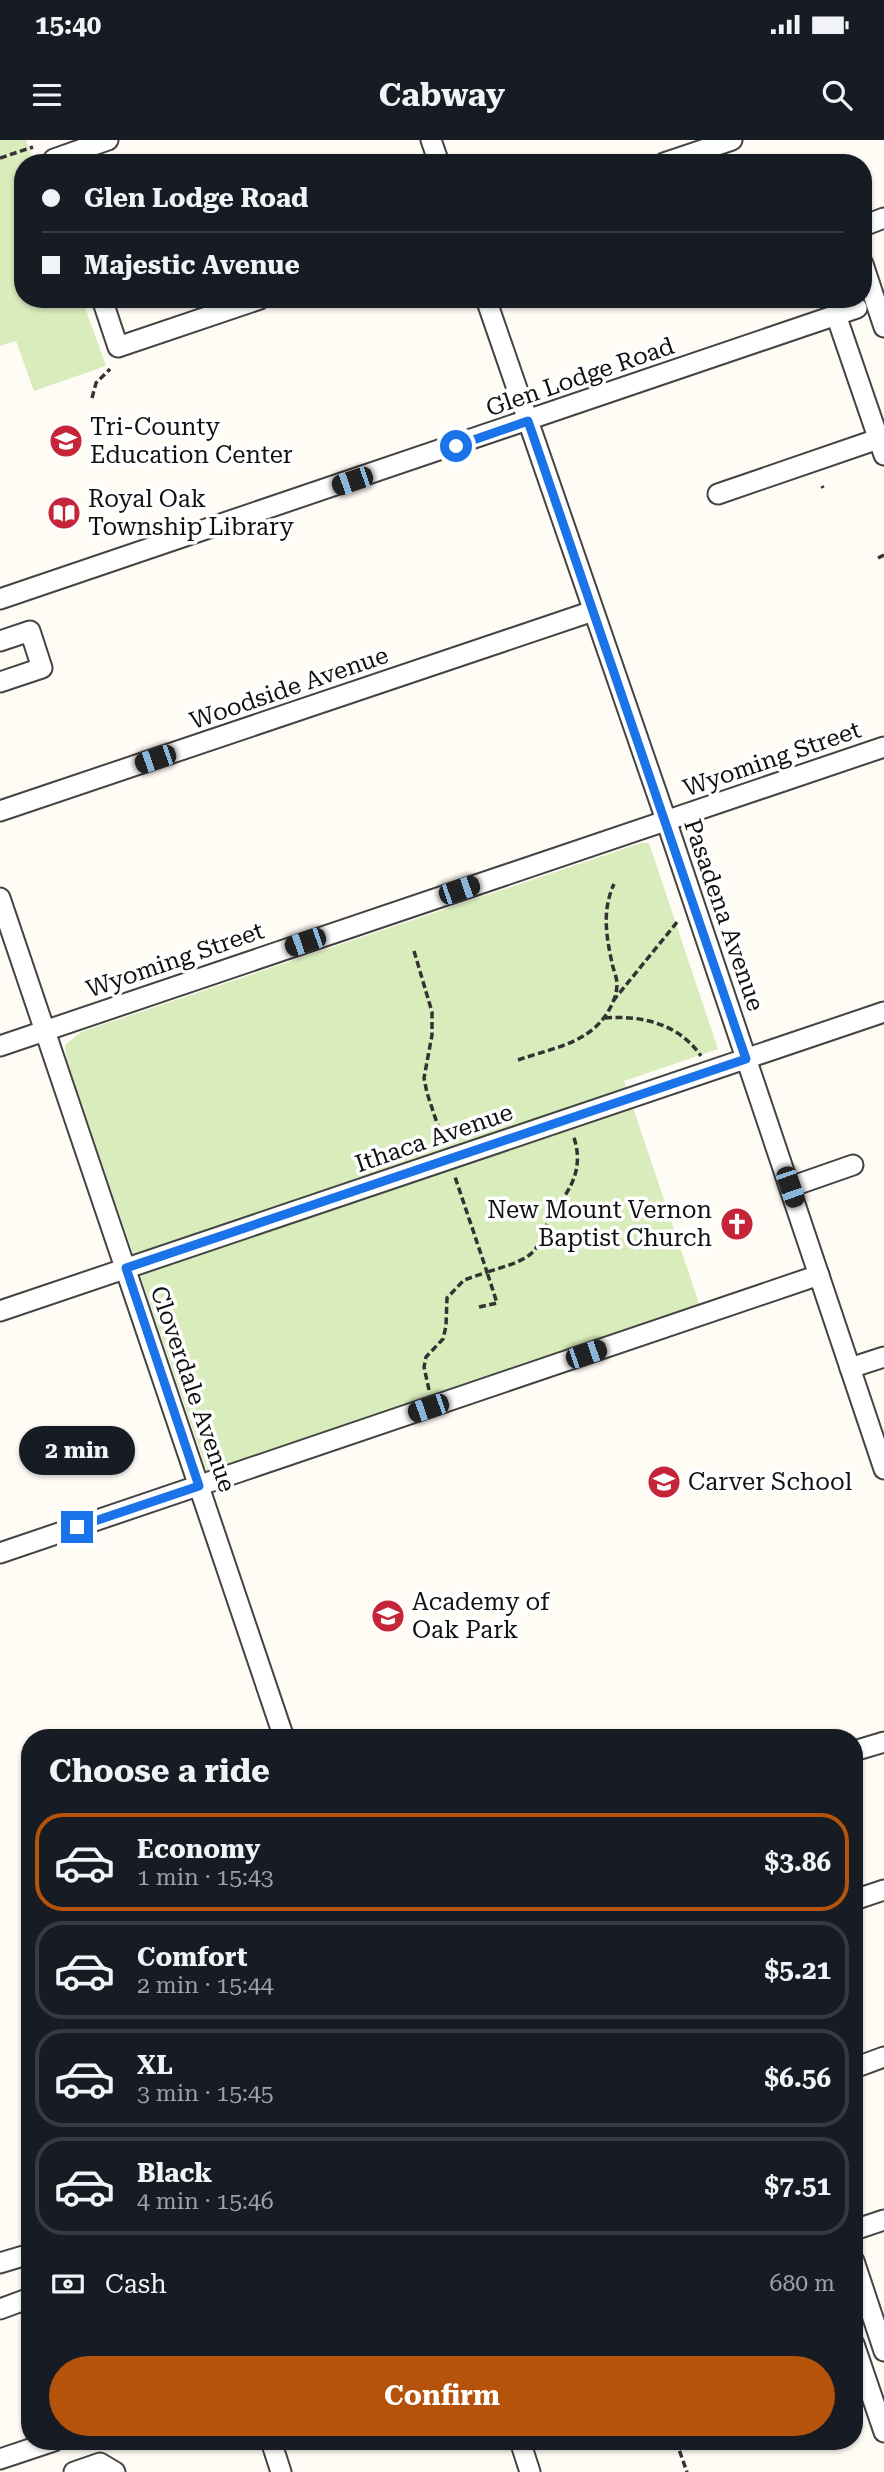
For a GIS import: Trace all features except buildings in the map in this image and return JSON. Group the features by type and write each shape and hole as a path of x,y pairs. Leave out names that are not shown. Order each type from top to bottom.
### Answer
{"street":[{"path":"73,154 108,140"},
{"path":"691,154 732,140"},
{"path":"872,291 884,327"},
{"path":"105,308 118,347 233,308"},
{"name":"Pasadena Avenue","path":"489,308 666,820 884,1469"},
{"name":"Glen Lodge Road","path":"0,599 857,308"},
{"path":"718,494 881,447 836,315"},
{"name":"Woodside Avenue","path":"0,811 593,611"},
{"path":"0,641 30,631 42,668 0,682"},
{"name":"Wyoming Street","path":"0,1046 884,747"},
{"name":"Cloverdale Avenue","path":"0,898 281,1729"},
{"name":"Ithaca Avenue","path":"0,1311 884,1012"},
{"path":"790,1187 853,1165"},
{"path":"0,1553 819,1275"},
{"path":"850,1368 884,1357"},
{"path":"863,1748 884,1742"},
{"path":"863,1897 884,1890"},
{"path":"863,2065 884,2057"},
{"path":"863,2227 884,2220"},
{"path":"0,2263 21,2257"},
{"path":"0,2309 21,2301"},
{"path":"863,2318 884,2351"},
{"path":"863,2389 884,2432"},
{"path":"0,2459 27,2450"},
{"path":"274,2450 281,2472"},
{"path":"523,2450 530,2472"},
{"path":"74,2472 100,2463 115,2472"}],"path":[{"path":"0,158 33,147"},
{"path":"92,398 96,383 110,369"},
{"path":"878,558 884,555"},
{"path":"517,1060 573,1041 588,1033 604,1018 617,983 606,935 608,895 614,884"},
{"path":"612,1002 678,921"},
{"path":"414,951 432,1012 432,1035 424,1078 446,1149"},
{"path":"604,1018 625,1016 659,1023 692,1042 701,1056"},
{"path":"429,1390 424,1367 426,1357 443,1339 447,1298 464,1280 530,1255 541,1241 550,1218 568,1191 578,1165 578,1149 570,1128"},
{"path":"452,1168 497,1303 479,1307"},
{"path":"679,2450 687,2472"}],"green space":[{"path":"0,140 26,140 31,154 14,154 14,308 85,308 106,366 34,391 16,341 0,346"},
{"path":"641,843 649,843 718,1049 624,1081 700,1306 207,1471 66,1057 65,1045 81,1032"}],"place":[{"name":"Tri-County Education Center","path":"66,441"},
{"name":"Royal Oak Township Library","path":"64,513"},
{"name":"New Mount Vernon Baptist Church","path":"737,1224"},
{"name":"Carver School","path":"664,1482"},
{"name":"Academy of Oak Park","path":"388,1616"}],"route":[{"path":"77,1527 199,1486 126,1268 746,1059 528,421 456,446"}]}
